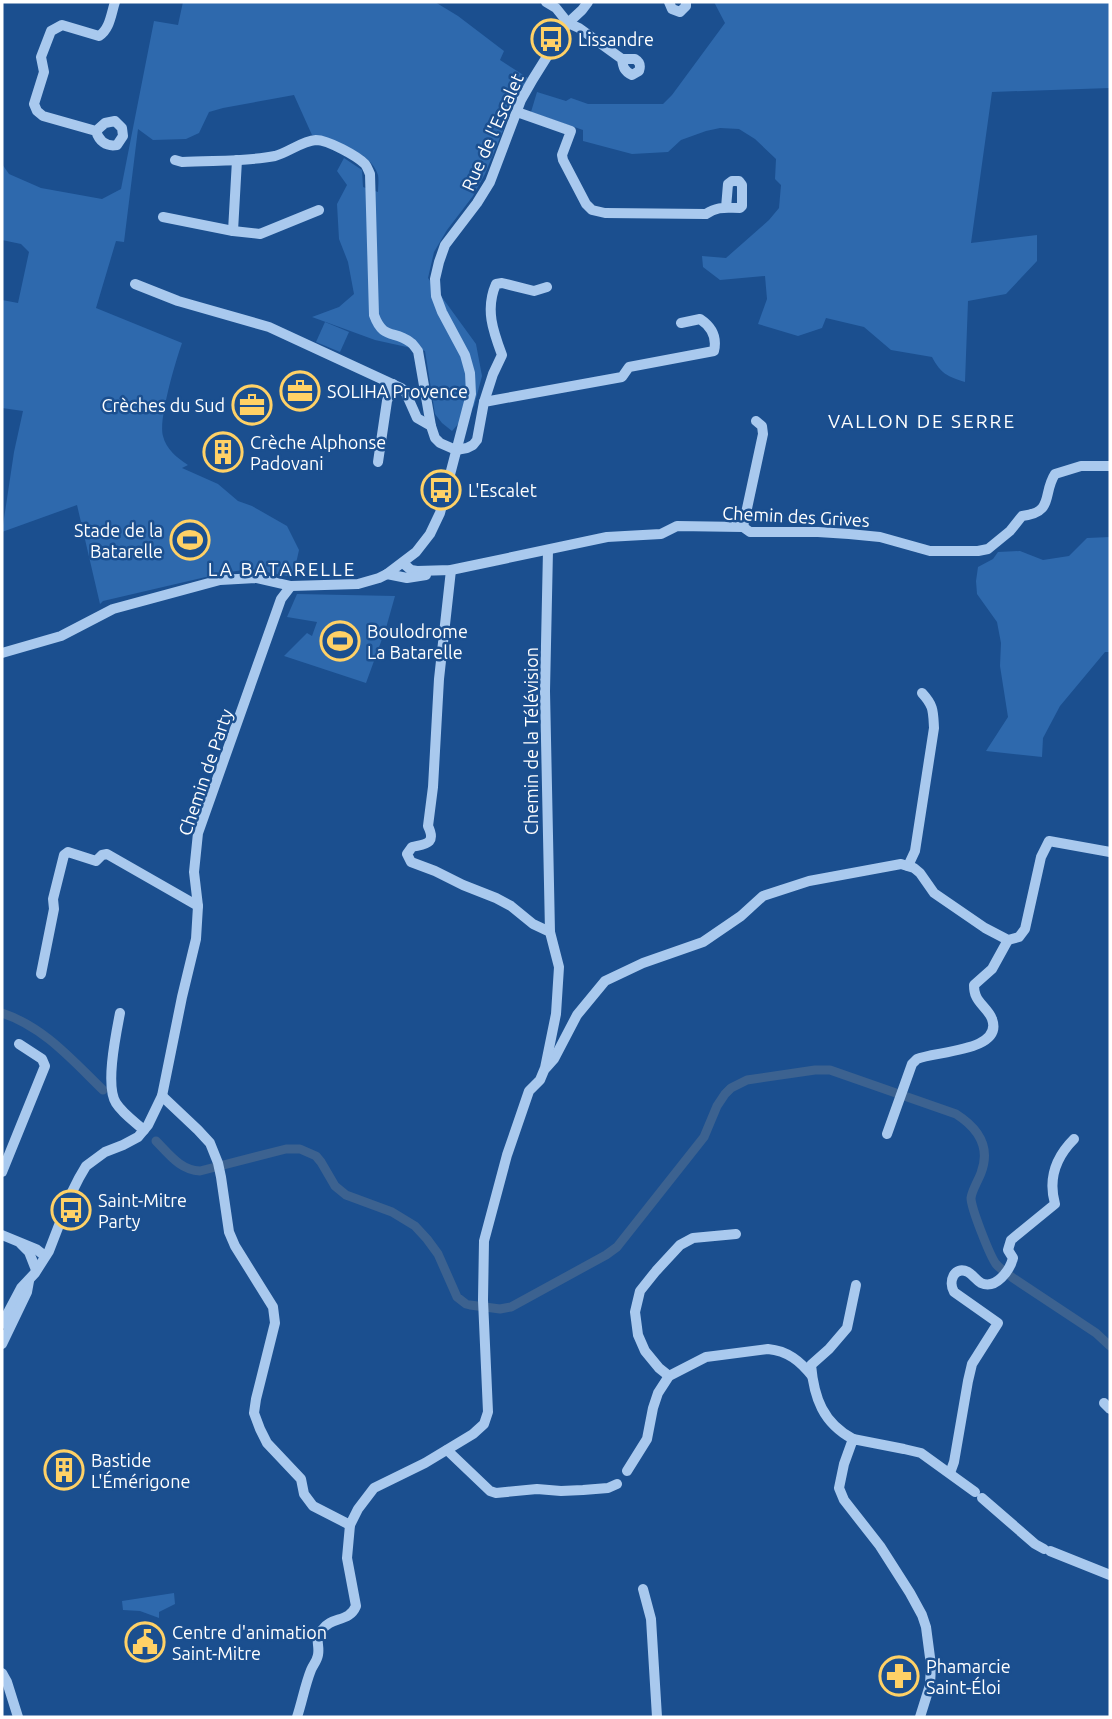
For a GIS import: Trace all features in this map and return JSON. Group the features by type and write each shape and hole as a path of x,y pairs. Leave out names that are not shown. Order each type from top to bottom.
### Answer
{"street":[{"path":"96,131 43,116 34,104 44,72 41,57 51,31 62,25 99,36 107,28 115,2"},
{"path":"546,2 556,8 568,23 622,59"},
{"name":"Rue de l'Escalet","path":"402,563 416,552 436,524 471,394 470,373 465,355 436,296 435,279 439,262 445,245 490,182 527,89 568,23 588,2"},
{"path":"670,2 672,9 680,12 686,2"},
{"path":"517,112 570,131 562,155 563,160 586,204 592,209 605,213 706,214 716,207 726,208"},
{"path":"175,160 237,160 276,155 315,140 345,151 367,166 370,174 374,315 378,326 385,332 410,342 418,351 435,438 456,450 467,448 477,440 484,402 502,355 490,314 496,284 534,291 547,288"},
{"path":"233,231 237,160"},
{"path":"163,217 260,234 319,210"},
{"path":"135,284 268,327 393,384 405,391 417,418 431,426"},
{"path":"484,402 622,377 629,367 714,351 716,344 713,331 706,323 701,319 681,323"},
{"path":"377,462 387,401 393,384"},
{"path":"743,527 764,434 762,426 755,421"},
{"name":"Chemin des Grives","path":"387,574 407,578 420,577 607,537 661,534 677,526 743,527 750,533 818,532 880,537 930,551 978,551 988,549 1010,531 1022,516 1033,515 1043,507 1055,474 1081,466 1110,466"},
{"name":"Chemin de la Télévision","path":"545,1068 556,1014 559,976 550,932 545,691 548,551"},
{"name":"Chemin des Grives","path":"2,653 61,636 113,609 220,580 256,578 291,586 358,584 379,578 402,563 411,570 445,571"},
{"path":"445,571 435,759 428,821 430,832 425,845 409,849 407,854 411,862 496,898 533,924 550,932"},
{"name":"Chemin de Party","path":"143,1131 162,1096 196,939 198,906 194,873 198,833 281,599 291,586"},
{"path":"908,866 915,851 934,728 931,702 922,693"},
{"path":"297,1717 317,1659 317,1638 324,1626 349,1616 356,1606 347,1558 350,1525 358,1509 374,1488 425,1463 473,1434 484,1424 488,1412 483,1314 485,1234 529,1091 554,1059 577,1015 605,981 704,942 741,916 763,896 810,881 901,864 920,873 934,893 985,928 1008,940 1019,937 1025,929 1041,857 1049,841 1110,852"},
{"path":"41,974 54,909 53,899 64,855 68,852 96,861 107,854 198,906"},
{"path":"887,1134 912,1064 917,1059 973,1047 989,1035 992,1019 976,997 974,985 992,969 1008,940"},
{"path":"2,1324 21,1288 53,1243 86,1166 143,1131 114,1100 112,1059 120,1013"},
{"path":"2,1172 45,1066 42,1059 19,1044"},
{"path":"162,1096 210,1143 221,1177 229,1233 273,1307 275,1324 254,1413 260,1429 267,1443 301,1479 304,1494 313,1506 350,1525"},
{"path":"950,1473 972,1364 998,1322 954,1293 951,1280 961,1270 967,1271 980,1283 988,1285 994,1284 1002,1277 1013,1258 1008,1250 1011,1240 1055,1204 1052,1193 1053,1176 1058,1158 1074,1139"},
{"path":"669,1376 645,1351 638,1335 635,1312 640,1291 680,1245 693,1238 736,1234"},
{"path":"2,1235 36,1248 46,1255"},
{"path":"20,1242 29,1252 36,1270"},
{"path":"2,1344 27,1292 29,1280"},
{"path":"856,1285 847,1328 811,1365 822,1410 834,1426 853,1439 922,1453 979,1495 1035,1544 1110,1575"},
{"path":"627,1471 647,1438 658,1393 669,1376 706,1357 778,1350 800,1362 812,1376"},
{"path":"853,1439 839,1488 844,1500 880,1546 910,1593 926,1627 931,1665 930,1685 920,1717"},
{"path":"447,1450 496,1493 537,1489 583,1490 608,1488 617,1484"},
{"path":"643,1589 651,1619 657,1717"},
{"path":"2,1673 12,1717"},
{"path":"2,1673 18,1717"}],"shaded area":[{"path":"183,2 435,2 504,51 500,60 528,78 510,110 485,174 434,252 428,278 476,344 482,376 474,406 452,431 435,414 425,351 375,340 312,317 339,307 354,294 348,262 339,239 337,204 347,185 337,171 344,158 362,170 363,187 378,192 378,175 368,159 350,148 312,135 294,95 209,112 199,133 186,139 153,140 138,129 124,242 116,241 96,308 182,343 163,417 163,436 169,449 188,465 182,468 218,484 238,501 287,526 299,550 293,577 250,569 103,601 100,604 77,505 2,532 23,411 2,408 2,300 18,303 29,252 21,244 2,240 2,164 9,174 41,188 102,199 121,189 154,21 178,25"},
{"path":"714,2 1110,2 1110,88 992,92 971,243 1037,235 1037,261 1006,294 968,301 965,382 945,374 932,357 891,350 864,327 826,318 822,328 798,336 758,324 767,299 765,276 720,280 703,267 702,256 726,258 779,208 781,185 775,179 776,159 755,139 739,129 720,128 706,131 681,140 668,152 632,154 583,141 583,130 531,112 537,92 566,101 571,98 588,104 663,104 725,23"},
{"path":"325,322 349,332 340,352 316,342"},
{"path":"1110,537 1110,652 1105,652 1060,706 1043,738 1042,757 986,751 1008,717 997,622 977,594 978,567 993,559 998,552 1020,551 1043,560 1069,556 1087,538"},
{"name":"Boulodrome La Batarelle","path":"297,594 395,596 366,683 284,656 307,633 312,636 317,622 287,617"},
{"path":"174,1593 175,1604 159,1612 159,1618 140,1611 123,1610 122,1601"}],"waterway":[{"path":"2,1013 44,1036 103,1090"},
{"path":"156,1141 181,1164 200,1171 286,1149 300,1149 316,1156 335,1186 346,1195 392,1212 415,1226 438,1254 457,1297 466,1304 500,1309 511,1307 617,1247 704,1137 717,1106 731,1088 747,1080 830,1070 956,1114 971,1125 981,1139 984,1155 984,1164 971,1198 981,1232 996,1264 1096,1333 1110,1346"}],"place":[{"name":"Lissandre","path":"551,39"},
{"name":"SOLIHA Provence","path":"300,391"},
{"name":"Crèches du Sud","path":"252,405"},
{"name":"Crèche Alphonse Padovani","path":"223,452"},
{"name":"L'Escalet","path":"441,490"},
{"name":"Stade de la Batarelle","path":"190,540"},
{"name":"Boulodrome La Batarelle","path":"340,641"},
{"name":"Saint-Mitre Party","path":"71,1210"},
{"name":"Bastide L'Émérigone","path":"64,1470"},
{"name":"Centre d'animation Saint-Mitre","path":"145,1642"},
{"name":"Phamarcie Saint-Éloi","path":"899,1676"}],"district":[{"name":"VALLON DE SERRE","path":"922,421"},
{"name":"LA BATARELLE","path":"282,569"}]}
